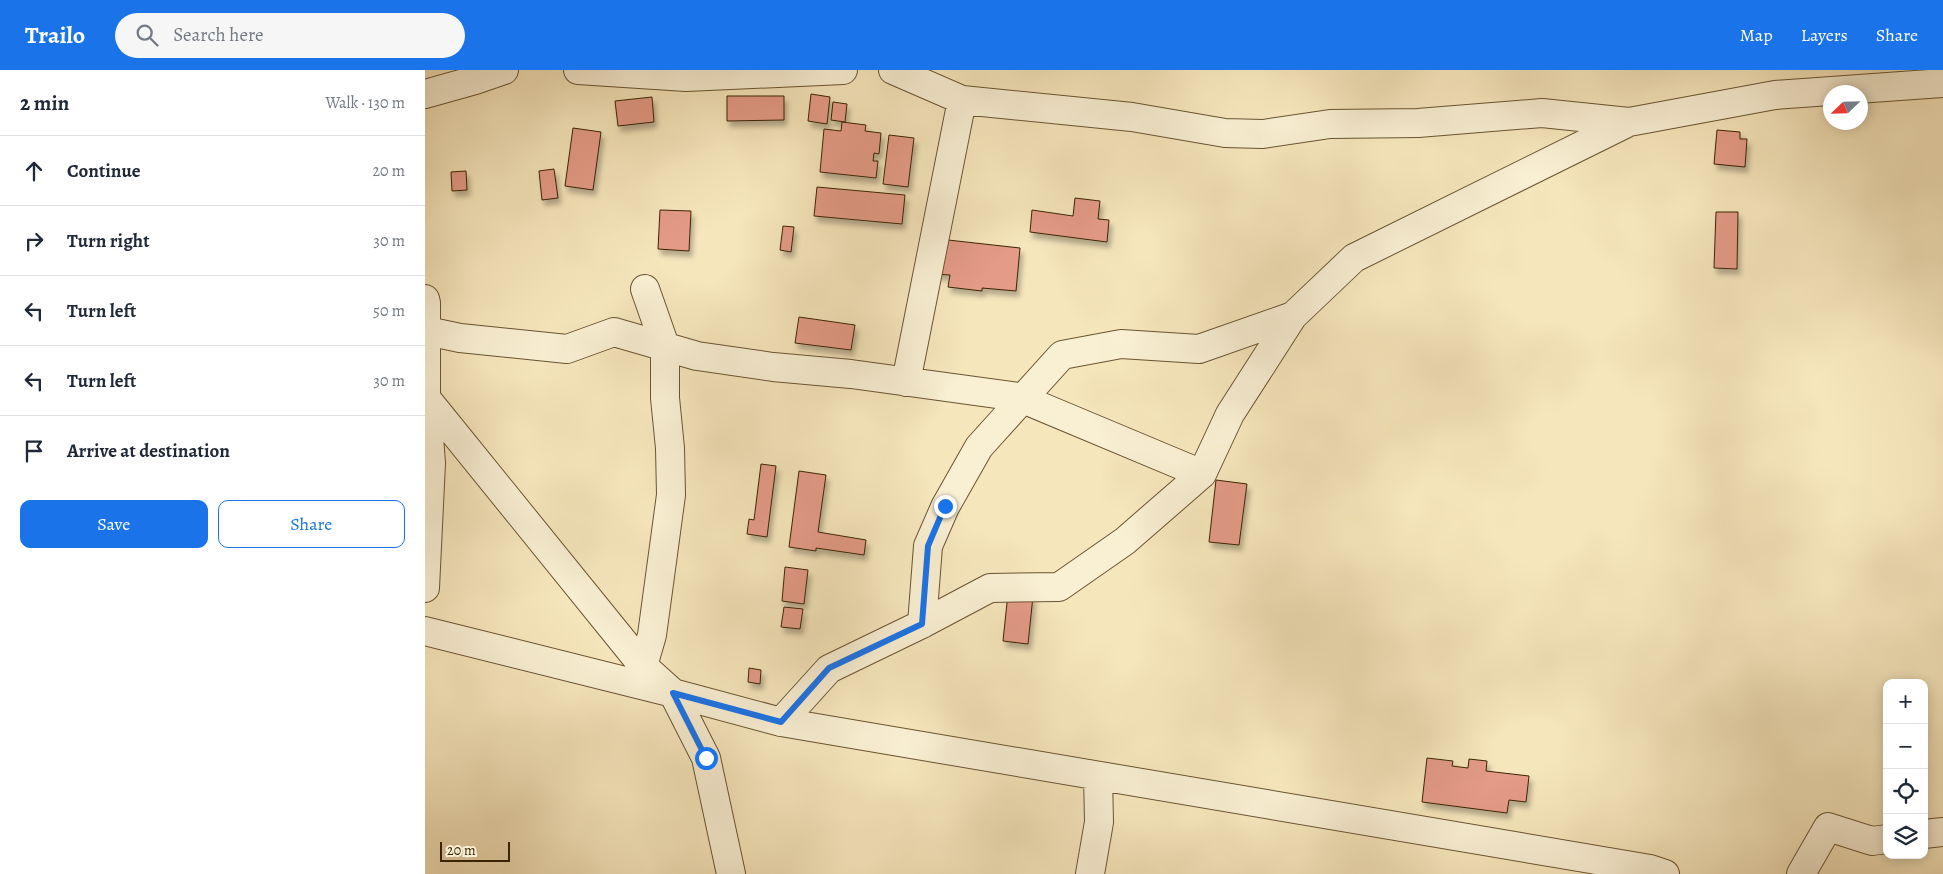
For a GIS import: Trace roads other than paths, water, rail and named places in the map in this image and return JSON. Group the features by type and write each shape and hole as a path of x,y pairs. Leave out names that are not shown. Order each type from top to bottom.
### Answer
{"street":[{"path":"425,94 504,70"},
{"path":"578,70 686,77 843,70"},
{"path":"893,70 962,100 1132,117 1225,134 1263,134 1330,124 1417,123 1542,113 1629,122"},
{"path":"781,722 829,668 922,624 990,588 1059,588 1125,541 1202,474 1230,414 1293,316 1354,258 1629,122 1775,95 1943,83"},
{"path":"907,382 962,100"},
{"path":"643,666 652,635 671,495 671,448 665,398 665,346 645,289"},
{"path":"425,299 427,331 426,413 431,463 425,588"},
{"path":"922,624 928,546 945,506 979,447 1062,355 1121,344 1199,349 1293,316"},
{"path":"427,331 459,338 567,348 614,332 697,356 907,382 1022,399 1202,474"},
{"path":"426,413 643,666 673,693 706,758 731,874"},
{"path":"425,631 781,722 1640,867 1665,874"},
{"path":"1090,874 1099,822 1098,776"},
{"path":"1801,874 1828,828 1872,841 1883,840"},
{"path":"1928,834 1943,832"}]}
